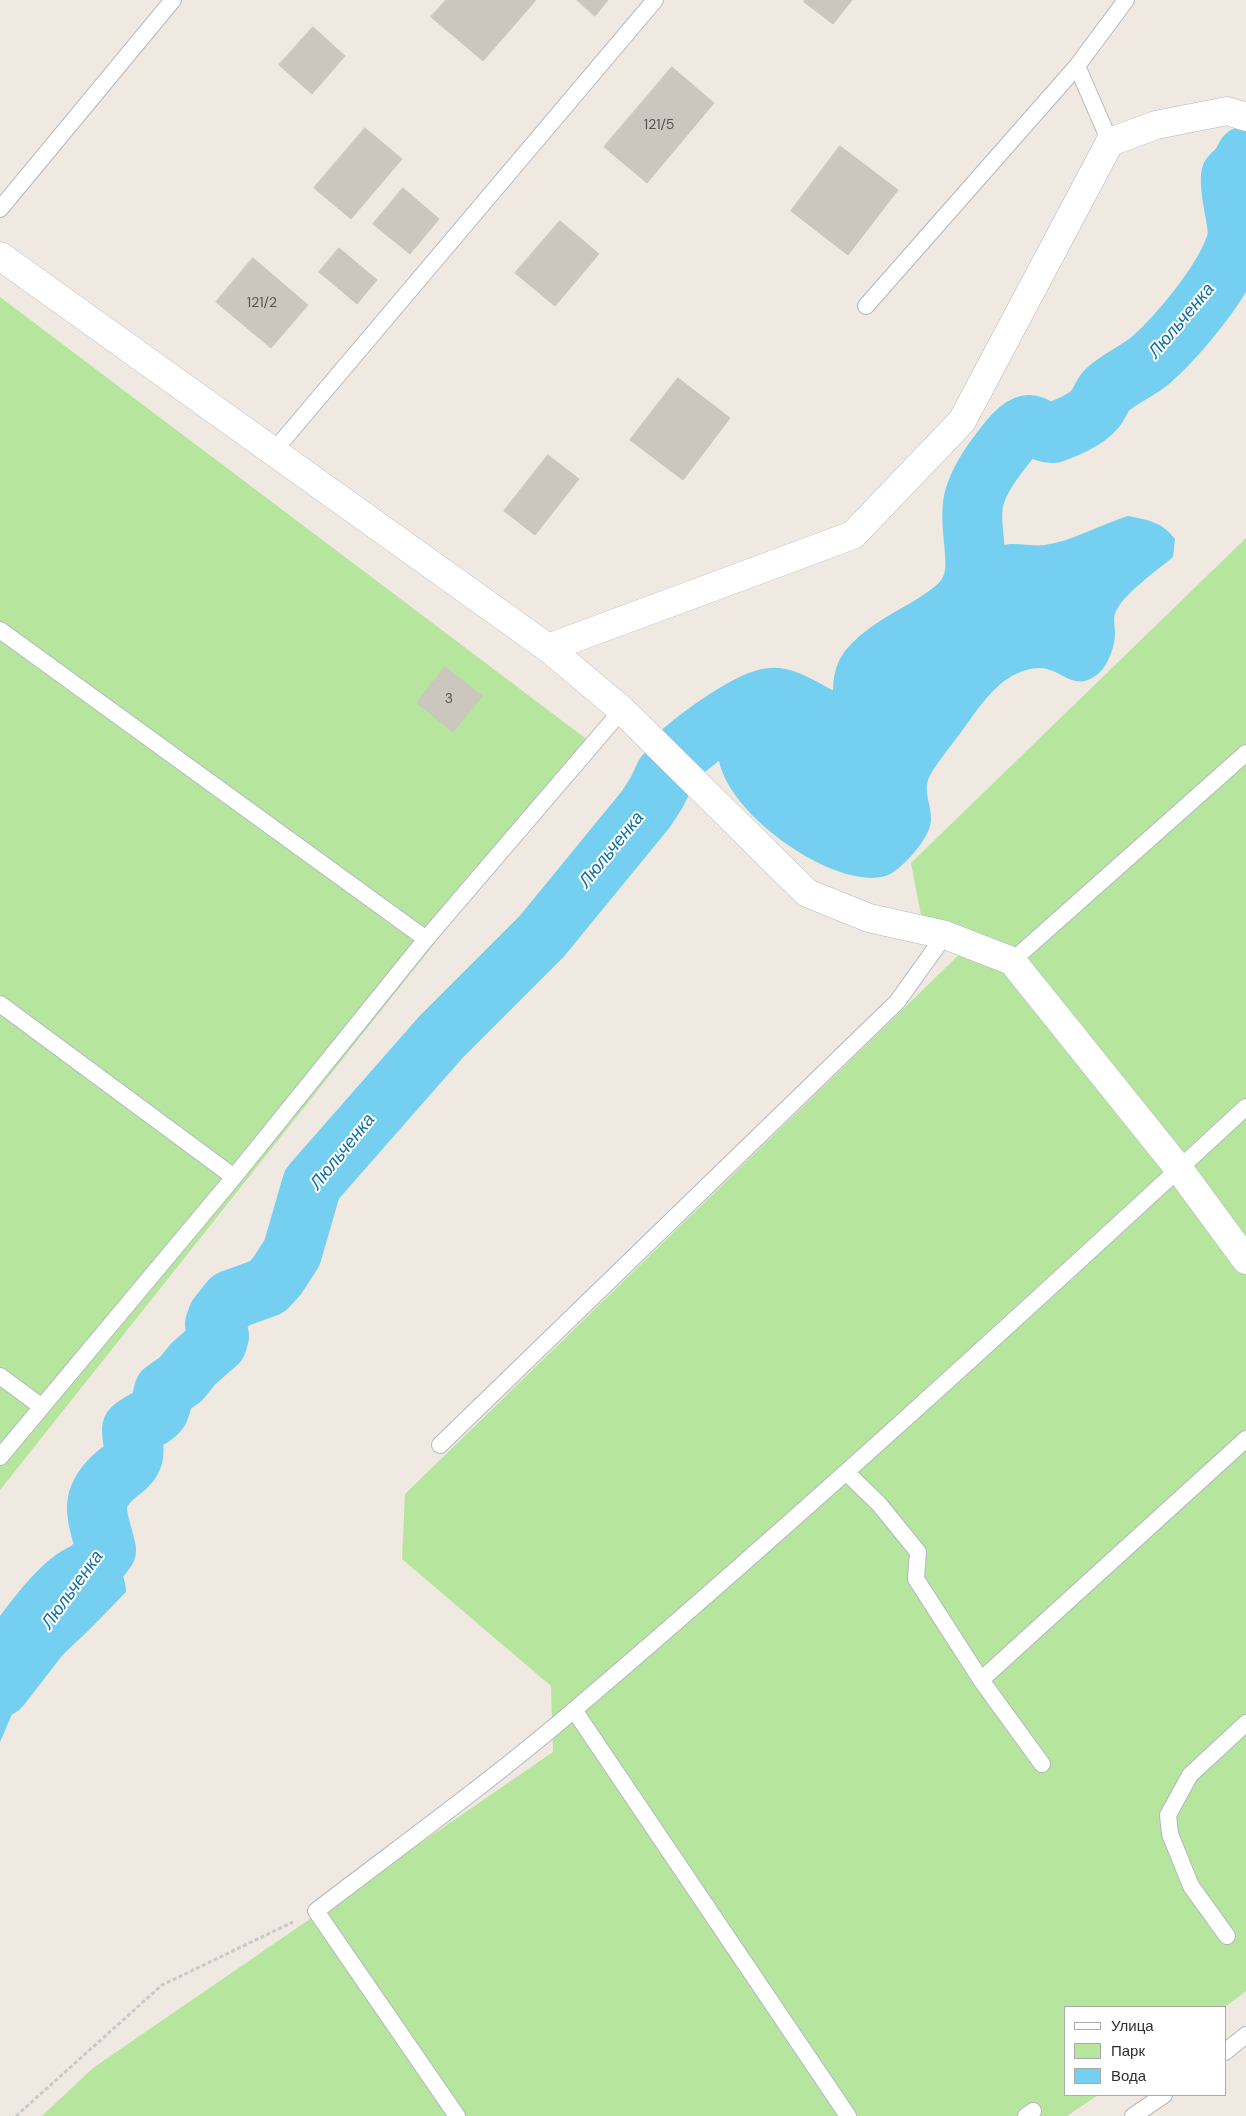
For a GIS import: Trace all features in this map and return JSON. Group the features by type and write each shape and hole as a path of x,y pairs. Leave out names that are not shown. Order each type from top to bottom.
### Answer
{"street":[{"path":"548,648 854,535 962,421 1110,142 1156,126 1228,111 1246,117"},
{"path":"0,256 548,648 622,710 807,893 869,918 945,935 1012,961 1179,1169 1246,1260"}],"lane":[{"path":"0,209 173,0"},
{"path":"273,452 655,0"},
{"path":"866,306 1077,66 1126,0"},
{"path":"1077,66 1110,142"},
{"path":"0,630 426,940"},
{"path":"0,1457 234,1177 426,940 622,710"},
{"path":"1012,961 1246,753"},
{"path":"440,1445 897,1002 945,935"},
{"path":"0,1004 234,1177"},
{"path":"457,2116 316,1911 574,1710 846,1472 1246,1107"},
{"path":"0,1376 42,1407"},
{"path":"981,1680 1246,1439"},
{"path":"846,1472 879,1504 918,1552 916,1579 981,1680 1042,1764"},
{"path":"574,1710 848,2116"},
{"path":"1227,1936 1191,1886 1170,1834 1168,1815 1190,1775 1246,1723"},
{"path":"1226,2051 1246,2035"},
{"path":"1134,2116 1163,2096"}],"path":[{"path":"16,2116 162,1985 316,1911"}],"green space":[{"path":"0,297 593,744 0,1490"},
{"path":"1246,538 1246,1991 1226,2006 1064,2006 1064,2096 1097,2096 1067,2116 42,2116 93,2068 553,1752 551,1686 402,1559 405,1494 974,940 922,920 911,863"}],"water":[{"path":"1128,516 1160,525 1170,533 1175,539 1173,557 1132,591 1118,607 1114,616 1114,643 1106,665 1099,673 1084,681 1072,680 1047,669 1031,669 1008,678 994,690 939,761 928,780 927,794 931,818 927,833 918,848 905,863 892,873 869,878 841,872 809,858 777,837 750,812 729,786 719,759 722,734 729,722 743,709 762,700 777,699 826,720 837,723 848,721 860,711 864,681 871,667 893,649 930,628 953,611 966,596 976,566 987,555 1006,545 1045,545 1056,543"},
{"path":"85,1542 100,1545 110,1553 122,1573 126,1592 35,1681 15,1707 0,1742 0,1616 27,1582 48,1561 60,1552"}],"building":[{"path":"446,0 536,0 483,61 431,17"},
{"path":"577,0 608,0 595,16"},
{"path":"805,0 852,0 833,24 804,2"},
{"path":"313,27 345,56 312,94 279,65"},
{"path":"672,67 714,103 647,183 604,147"},
{"path":"365,128 402,159 351,219 314,188"},
{"path":"840,146 898,190 848,255 791,211"},
{"path":"403,188 439,219 410,254 373,224"},
{"path":"560,221 599,254 555,306 515,273"},
{"path":"339,248 377,280 357,304 319,272"},
{"path":"253,258 308,305 271,348 216,302"},
{"path":"678,378 730,418 683,480 630,440"},
{"path":"548,455 579,479 535,535 504,511"},
{"path":"445,667 482,696 453,732 417,703"}],"waterway":[{"name":"Люльченка","path":"683,751 738,712 761,700 770,698 790,702 829,721 839,723 855,717 862,705 865,675 869,669 890,650 951,612 969,592 974,580 975,568 972,517 975,496 985,474 1008,441 1018,431 1028,425 1053,433 1086,417 1095,409 1107,390 1151,360 1175,336 1200,306 1222,274 1236,244 1237,220 1231,176 1241,166 1246,156"},
{"name":"Люльченка","path":"0,1687 106,1550 98,1517 98,1500 108,1483 132,1459 134,1449 132,1429 159,1410 164,1391 181,1379 193,1364 217,1343 219,1336 215,1324 218,1316 231,1300 267,1287 277,1276 292,1253 312,1184 441,1037 542,936 646,809 665,775"}]}
